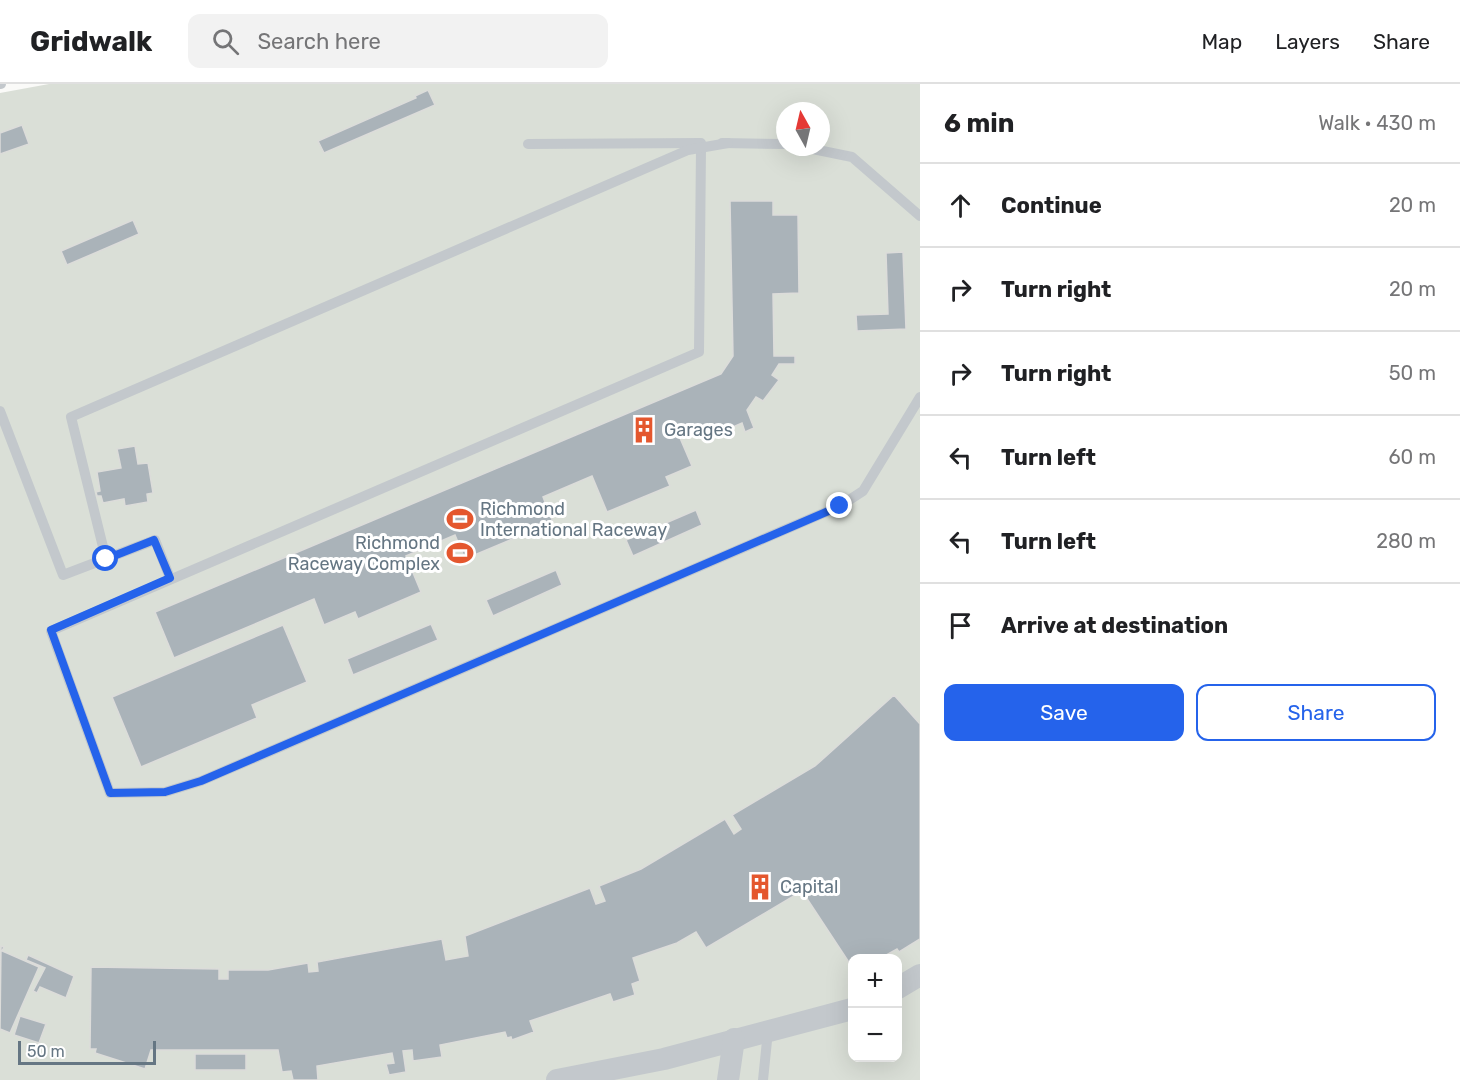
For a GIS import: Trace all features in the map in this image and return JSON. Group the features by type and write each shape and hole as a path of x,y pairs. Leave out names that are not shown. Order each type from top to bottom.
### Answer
{"street":[{"path":"902,984 920,975"},
{"path":"557,1080 664,1059 848,1010"},
{"path":"728,1080 734,1039"}],"lane":[{"path":"106,559 71,417 688,150 728,143"},
{"path":"528,144 776,144"},
{"path":"701,148 699,352 51,630 110,793 165,792 201,781 840,506 863,491 916,410 920,397"},
{"path":"830,153 852,157 920,216"},
{"path":"0,411 63,575 154,540 170,578"},
{"path":"763,1080 768,1030"}],"shaded area":[{"name":"Richmond Raceway Complex","path":"49,84 920,84 920,1080 0,1080 0,93"}],"building":[{"path":"428,90 435,105 324,153 318,141 416,98 415,96"},
{"path":"22,125 29,144 0,154 0,133"},
{"name":"Garages","path":"730,201 773,201 773,215 798,215 799,293 773,294 774,356 795,356 795,364 779,364 772,375 779,380 763,401 756,397 747,410 754,428 745,432 742,423 710,437 706,428 680,438 692,466 666,477 670,486 607,512 592,476 543,497 553,522 465,559 455,535 406,556 421,592 358,619 355,612 324,625 314,599 174,658 155,612 721,374 733,356"},
{"path":"133,220 139,234 67,265 61,251"},
{"path":"903,252 906,329 857,331 856,315 888,314 886,253"},
{"path":"135,446 138,464 148,463 153,493 147,494 148,502 125,506 124,499 103,503 101,496 97,496 96,492 100,491 97,472 121,468 117,449"},
{"path":"696,510 702,525 633,556 626,540"},
{"path":"556,570 562,585 493,616 486,600"},
{"path":"431,624 438,640 353,675 347,659"},
{"path":"283,625 307,682 252,705 257,718 141,767 112,697"},
{"name":"Capital","path":"894,695 920,724 920,939 899,952 897,949 888,954 848,954 848,961 802,891 706,948 696,932 677,943 633,958 640,981 632,984 635,995 613,1002 610,994 530,1021 534,1032 512,1040 511,1037 507,1038 505,1032 440,1045 442,1057 413,1061 412,1050 403,1051 406,1072 389,1075 386,1064 394,1063 392,1053 317,1066 318,1080 293,1080 291,1071 282,1072 278,1050 151,1050 145,1069 95,1053 96,1049 90,1049 91,967 219,969 219,979 228,979 228,970 268,970 308,963 309,972 318,971 317,962 442,939 446,960 468,956 465,936 590,888 596,904 605,901 599,886 641,869 725,819 734,834 741,829 732,815 815,766"},
{"path":"1,946 4,947 2,951 39,967 10,1033 0,1029"},
{"path":"28,955 74,976 66,998 40,987 37,993 33,991 45,968 26,960"},
{"path":"20,1016 46,1024 39,1043 14,1035"},
{"path":"195,1054 246,1054 246,1070 195,1070"}],"place":[{"name":"Garages","path":"644,430"},
{"name":"Richmond International Raceway","path":"460,519"},
{"name":"Richmond Raceway Complex","path":"460,553"},
{"name":"Capital","path":"760,887"}],"route":[{"path":"106,559 154,540 170,578 51,630 110,793 165,792 201,781 840,506"}]}
